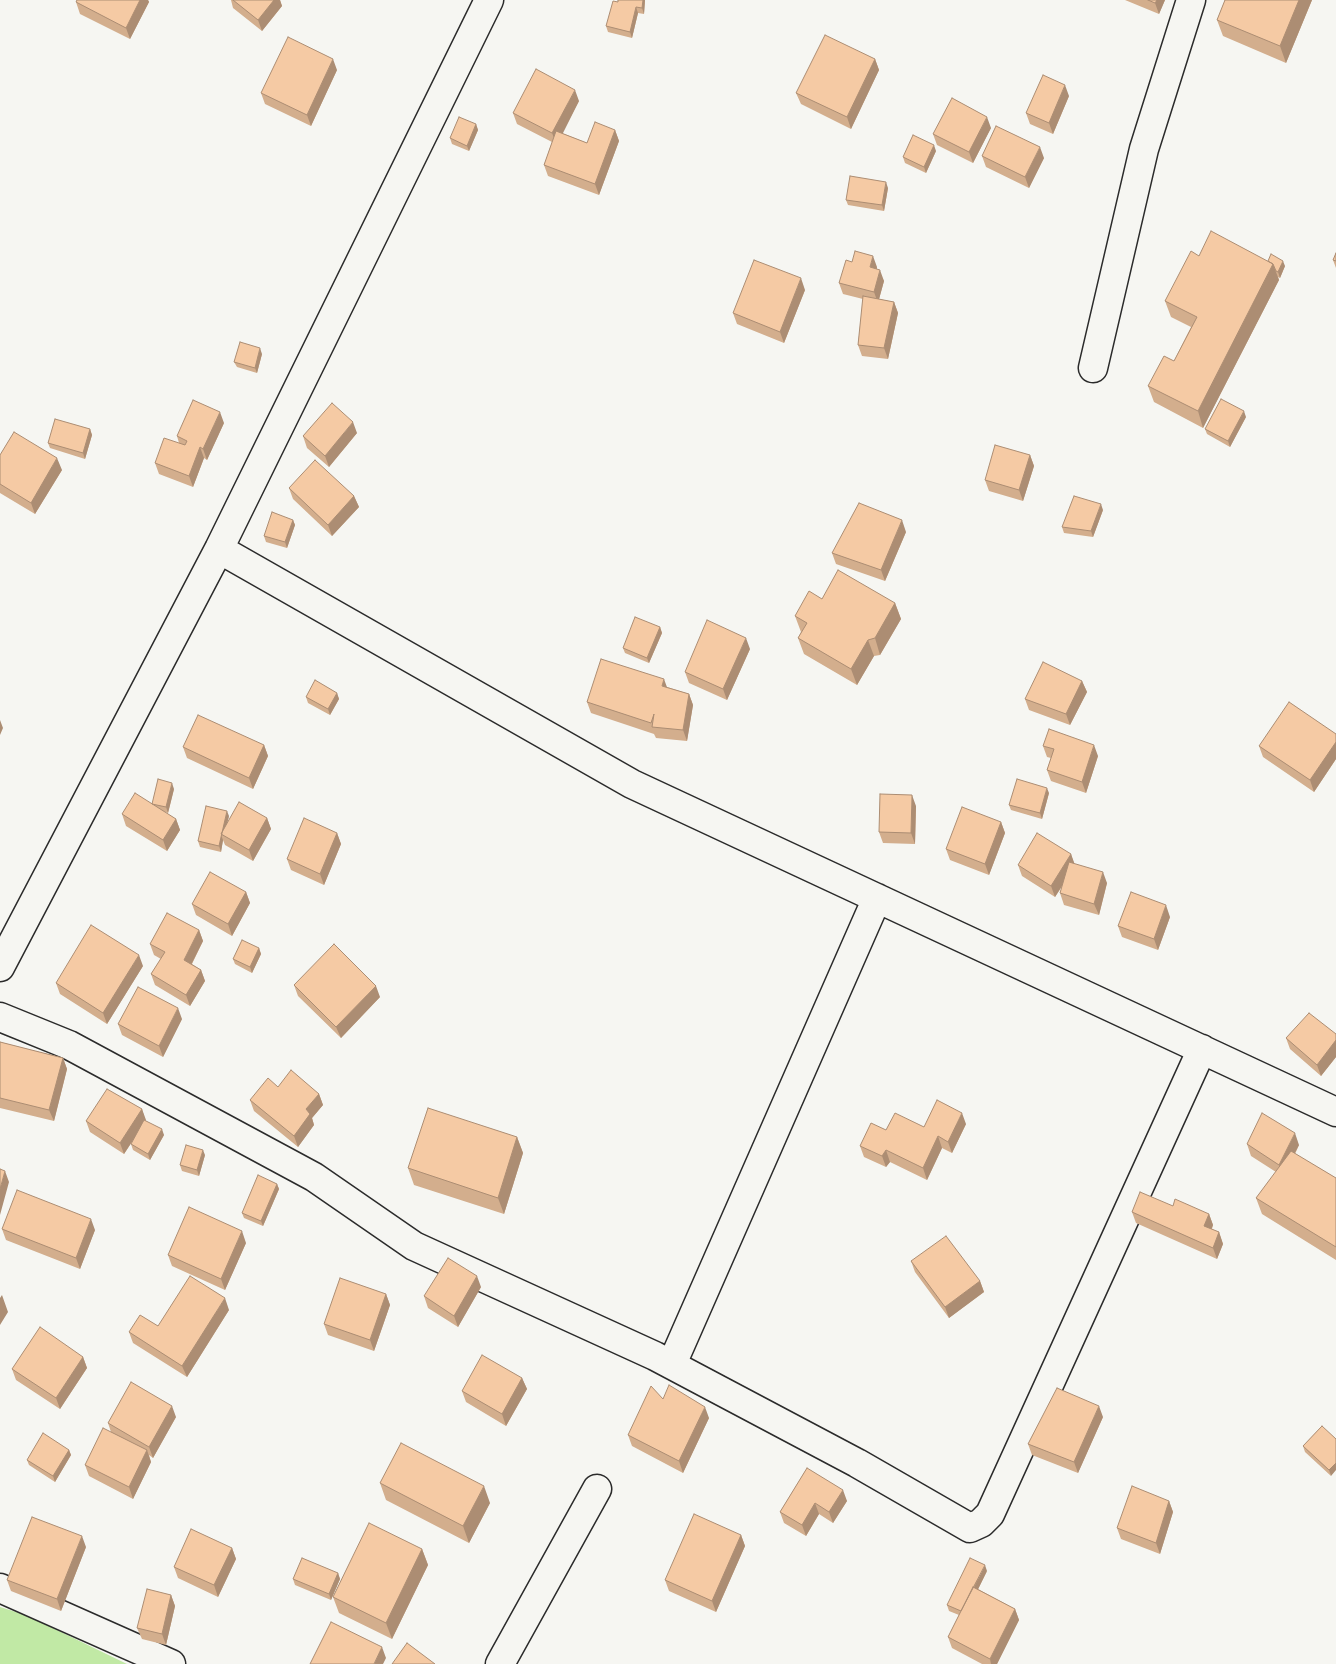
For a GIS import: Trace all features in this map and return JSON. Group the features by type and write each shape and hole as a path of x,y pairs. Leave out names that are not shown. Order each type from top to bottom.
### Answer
{"street":[{"path":"0,967 219,549 489,0"},
{"path":"1093,368 1144,149 1192,0"},
{"path":"219,549 632,784 1336,1112"},
{"path":"672,1364 877,898"},
{"path":"0,1016 69,1045 314,1177 414,1246 672,1364 857,1463 970,1528 981,1523 990,1514 1202,1049"},
{"path":"500,1664 597,1489"},
{"path":"0,1588 171,1664"}],"green space":[{"path":"0,1607 26,1615 127,1664 0,1664"}],"building":[{"path":"77,0 140,0 126,28 76,2"},
{"path":"233,0 274,0 258,20"},
{"path":"618,0 643,0 642,8 636,7 630,32 606,26 613,1 618,2"},
{"path":"1225,0 1299,0 1280,46 1217,20"},
{"path":"825,35 875,59 847,117 796,93"},
{"path":"288,37 333,59 307,115 261,93"},
{"path":"536,69 575,90 552,133 513,113"},
{"path":"1043,75 1065,85 1049,123 1026,113"},
{"path":"952,98 987,117 969,152 933,134"},
{"path":"459,117 476,124 467,146 450,138"},
{"path":"595,122 615,130 595,184 544,165 556,131 587,143"},
{"path":"996,126 1040,147 1025,177 982,156"},
{"path":"913,135 934,145 924,167 903,157"},
{"path":"850,176 886,182 882,205 846,200"},
{"path":"1211,231 1273,264 1198,411 1148,386 1164,356 1174,361 1197,317 1165,301 1191,251 1199,256"},
{"path":"855,251 873,256 870,267 880,270 874,292 839,283 846,260 852,262"},
{"path":"1271,254 1283,261 1278,272 1273,264 1268,261"},
{"path":"754,260 801,278 780,332 733,313"},
{"path":"863,296 894,302 884,348 858,345"},
{"path":"240,342 260,348 255,368 234,362"},
{"path":"1221,399 1244,411 1228,441 1205,429"},
{"path":"193,400 220,412 203,449 200,447 189,476 155,463 164,438 185,445 187,441 177,436"},
{"path":"332,403 353,422 325,456 303,436"},
{"path":"55,419 90,429 83,453 48,443"},
{"path":"14,432 57,458 31,503 0,484 0,455"},
{"path":"995,445 1030,455 1019,490 985,480"},
{"path":"315,460 354,496 328,525 289,488"},
{"path":"1074,496 1101,504 1091,531 1062,527"},
{"path":"859,503 902,520 881,570 832,553"},
{"path":"272,512 293,520 285,542 264,536"},
{"path":"838,570 895,603 875,638 868,640 851,669 798,638 807,623 795,616 809,591 822,599"},
{"path":"635,617 660,627 647,658 623,648"},
{"path":"707,620 746,638 723,689 685,672"},
{"path":"601,659 664,679 662,686 689,694 683,730 652,727 654,714 651,723 587,702"},
{"path":"1043,662 1082,681 1066,714 1025,699"},
{"path":"315,680 337,693 328,709 306,697"},
{"path":"1289,702 1336,734 1336,742 1310,780 1259,746"},
{"path":"198,715 264,745 249,778 183,747"},
{"path":"1049,729 1094,745 1082,782 1047,770 1054,749 1043,746"},
{"path":"158,779 172,783 166,807 152,804"},
{"path":"1017,779 1047,788 1040,813 1009,805"},
{"path":"135,793 176,819 163,840 122,814"},
{"path":"880,794 912,795 911,833 879,832"},
{"path":"239,802 267,818 249,850 221,834"},
{"path":"206,806 227,811 219,846 198,841"},
{"path":"962,807 1001,822 985,864 946,849"},
{"path":"304,818 337,833 320,874 287,859"},
{"path":"1037,833 1071,854 1051,886 1018,865"},
{"path":"1069,862 1103,872 1094,904 1060,893"},
{"path":"210,872 246,892 228,924 192,904"},
{"path":"1131,892 1166,905 1154,939 1118,926"},
{"path":"167,913 199,930 184,960 201,970 186,995 151,974 165,952 150,944"},
{"path":"91,925 139,955 103,1013 56,983"},
{"path":"242,940 259,948 250,967 233,959"},
{"path":"334,944 376,986 336,1027 294,985"},
{"path":"138,987 178,1008 159,1046 118,1024"},
{"path":"1309,1013 1336,1034 1336,1040 1317,1065 1286,1038"},
{"path":"0,1042 63,1058 49,1110 0,1098"},
{"path":"291,1070 319,1094 306,1109 310,1114 294,1136 250,1100 268,1078 278,1087"},
{"path":"107,1089 142,1109 120,1143 86,1121"},
{"path":"937,1100 962,1113 948,1142 938,1136 923,1168 886,1150 882,1156 860,1146 871,1123 886,1130 895,1113 924,1127"},
{"path":"428,1108 517,1137 498,1198 408,1168"},
{"path":"1262,1113 1295,1133 1279,1165 1247,1144"},
{"path":"144,1120 162,1129 148,1154 131,1144"},
{"path":"186,1145 203,1150 197,1170 180,1165"},
{"path":"1291,1151 1336,1178 1336,1247 1256,1198"},
{"path":"0,1169 5,1171 0,1189"},
{"path":"258,1175 277,1184 261,1221 242,1213"},
{"path":"17,1190 91,1219 76,1258 2,1229"},
{"path":"1140,1192 1173,1206 1175,1199 1209,1214 1204,1226 1219,1232 1213,1248 1132,1212"},
{"path":"189,1207 242,1231 221,1279 168,1255"},
{"path":"946,1236 980,1281 945,1307 911,1261"},
{"path":"448,1258 477,1276 454,1316 424,1296"},
{"path":"190,1276 225,1298 182,1366 129,1332 140,1315 158,1326"},
{"path":"340,1278 386,1294 370,1340 324,1324"},
{"path":"40,1327 83,1357 56,1398 12,1369"},
{"path":"482,1355 522,1378 502,1414 462,1391"},
{"path":"131,1382 172,1406 149,1447 108,1423"},
{"path":"669,1385 705,1407 679,1461 628,1435 651,1386 663,1399"},
{"path":"1057,1388 1099,1406 1074,1462 1028,1444"},
{"path":"1322,1426 1336,1439 1336,1463 1329,1470 1303,1446"},
{"path":"103,1428 147,1450 129,1487 85,1465"},
{"path":"43,1433 69,1450 53,1476 27,1460"},
{"path":"401,1443 484,1486 463,1526 380,1483"},
{"path":"807,1468 843,1490 829,1512 815,1503 802,1525 780,1512"},
{"path":"1132,1486 1169,1501 1156,1543 1117,1528"},
{"path":"694,1514 741,1535 712,1601 665,1580"},
{"path":"32,1517 82,1536 57,1599 7,1580"},
{"path":"369,1523 422,1549 386,1623 333,1597"},
{"path":"191,1529 232,1548 214,1585 174,1567"},
{"path":"302,1558 338,1573 329,1594 293,1579"},
{"path":"970,1558 985,1565 961,1611 947,1605"},
{"path":"973,1587 1015,1609 990,1659 948,1637"},
{"path":"147,1589 171,1595 162,1634 137,1628"},
{"path":"331,1622 382,1647 374,1664 310,1664"},
{"path":"407,1643 435,1664 392,1664"}]}
